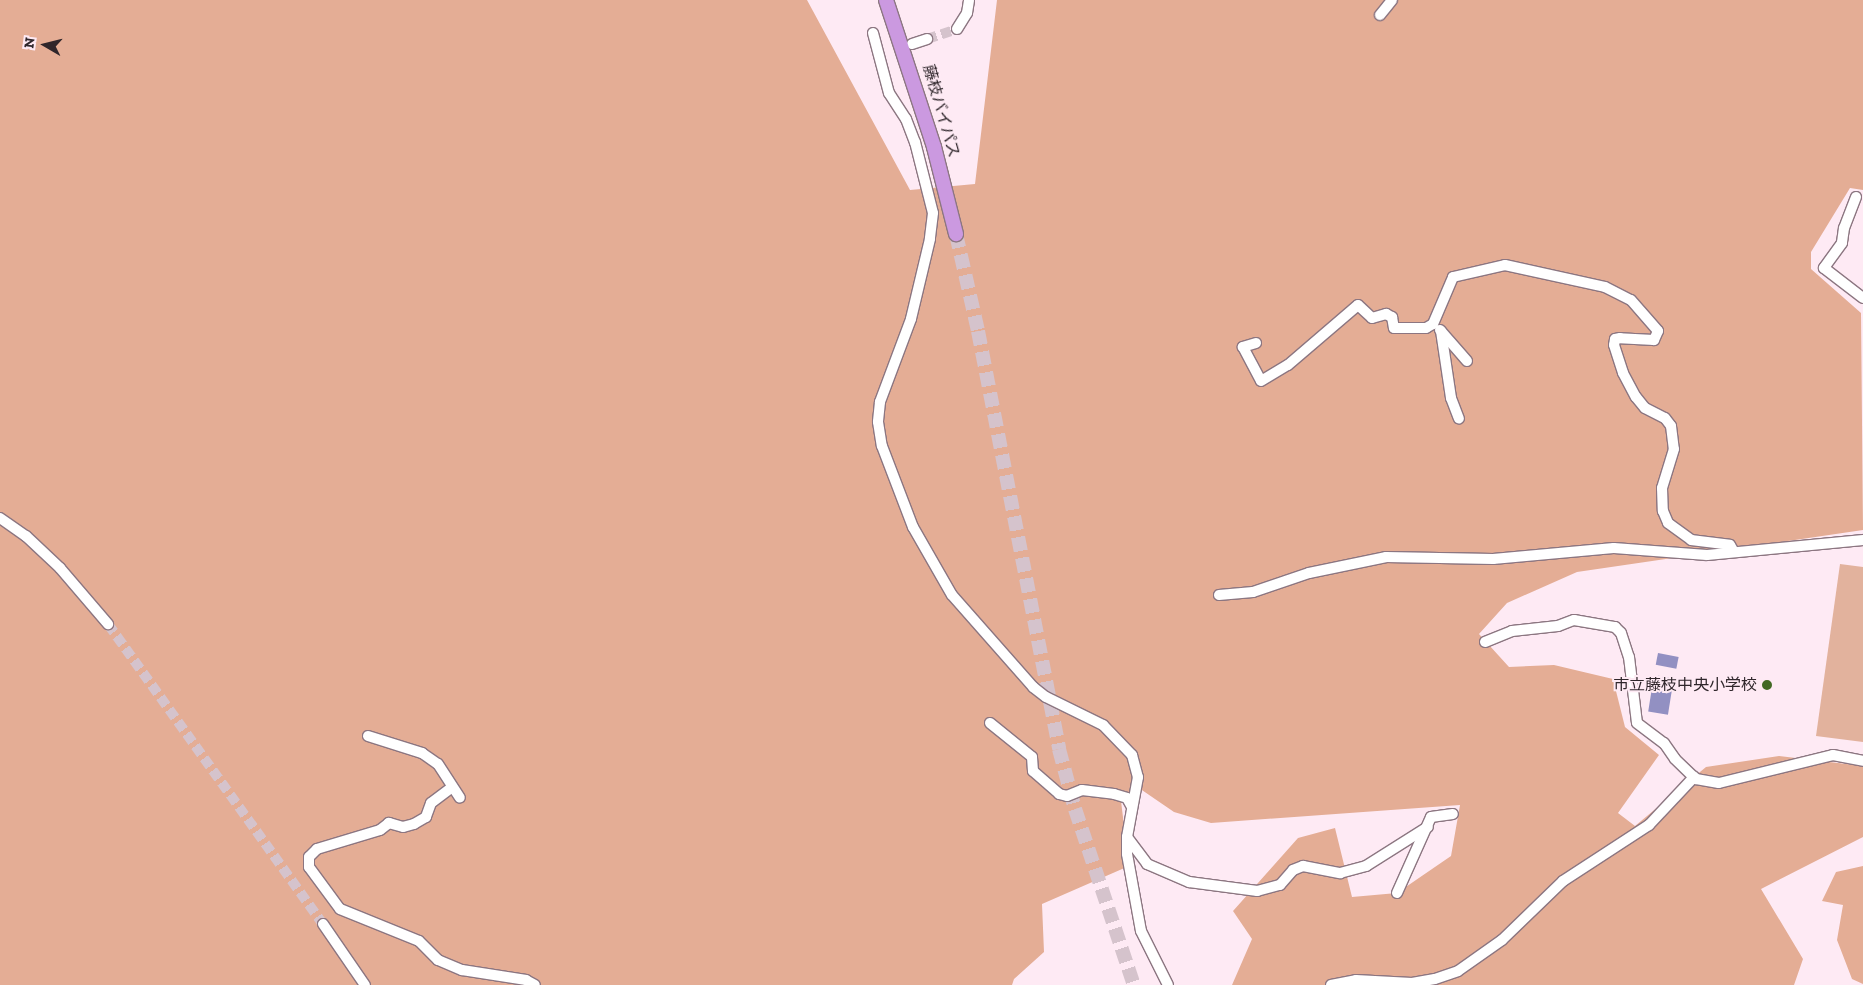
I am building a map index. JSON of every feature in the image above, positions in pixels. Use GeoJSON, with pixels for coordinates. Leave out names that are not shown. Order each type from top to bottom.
{"type":"FeatureCollection","features":[{"type":"Feature","properties":{"kind":"highway","name":"藤枝バイパス"},"geometry":{"type":"LineString","coordinates":[[886,0],[934,147],[956,234]]}},
{"type":"Feature","properties":{"kind":"street"},"geometry":{"type":"LineString","coordinates":[[957,28],[968,13],[969,0]]}},
{"type":"Feature","properties":{"kind":"street"},"geometry":{"type":"LineString","coordinates":[[1380,16],[1392,0]]}},
{"type":"Feature","properties":{"kind":"street"},"geometry":{"type":"LineString","coordinates":[[873,33],[886,53],[889,93],[906,119],[915,142],[933,213],[930,239],[911,318],[880,402],[878,422],[882,446],[912,527],[952,595],[1033,687],[1046,697],[1103,725],[1132,755],[1138,777],[1127,836],[1127,854],[1141,931],[1168,985]]}},
{"type":"Feature","properties":{"kind":"street"},"geometry":{"type":"LineString","coordinates":[[912,44],[927,39]]}},
{"type":"Feature","properties":{"kind":"street"},"geometry":{"type":"LineString","coordinates":[[1856,197],[1844,228],[1842,244],[1824,268],[1863,298]]}},
{"type":"Feature","properties":{"kind":"street"},"geometry":{"type":"LineString","coordinates":[[1459,419],[1451,398],[1437,328],[1453,277],[1505,265],[1605,287],[1631,300],[1658,331],[1657,337],[1646,341],[1620,338],[1615,339],[1614,345],[1623,373],[1636,397],[1645,408],[1665,418],[1672,426],[1674,450],[1662,488],[1663,511],[1668,523],[1691,540],[1730,545],[1734,552]]}},
{"type":"Feature","properties":{"kind":"street"},"geometry":{"type":"LineString","coordinates":[[1256,343],[1243,347],[1261,381],[1288,365],[1358,305],[1372,318],[1386,314],[1392,317],[1394,328],[1437,328],[1467,361]]}},
{"type":"Feature","properties":{"kind":"street"},"geometry":{"type":"LineString","coordinates":[[0,518],[26,536],[60,568],[108,624]]}},
{"type":"Feature","properties":{"kind":"street"},"geometry":{"type":"LineString","coordinates":[[1219,595],[1252,592],[1309,573],[1386,557],[1493,559],[1614,548],[1692,555],[1863,540]]}},
{"type":"Feature","properties":{"kind":"street"},"geometry":{"type":"LineString","coordinates":[[1484,642],[1512,631],[1558,626],[1574,620],[1615,627],[1622,633],[1629,657],[1636,723],[1664,743],[1694,777],[1719,783],[1833,755],[1863,761]]}},
{"type":"Feature","properties":{"kind":"street"},"geometry":{"type":"LineString","coordinates":[[990,723],[1032,757],[1033,770],[1059,794],[1067,796],[1082,790],[1114,794],[1127,798],[1132,807]]}},
{"type":"Feature","properties":{"kind":"street"},"geometry":{"type":"LineString","coordinates":[[368,736],[422,753],[438,764],[451,788],[460,798]]}},
{"type":"Feature","properties":{"kind":"street"},"geometry":{"type":"LineString","coordinates":[[1331,985],[1356,980],[1412,983],[1435,979],[1458,971],[1502,940],[1563,881],[1650,825],[1694,777]]}},
{"type":"Feature","properties":{"kind":"street"},"geometry":{"type":"LineString","coordinates":[[451,788],[431,803],[426,817],[414,824],[403,827],[389,823],[380,830],[317,849],[309,857],[309,867],[340,909],[419,941],[438,960],[462,970],[526,980],[535,985]]}},
{"type":"Feature","properties":{"kind":"street"},"geometry":{"type":"LineString","coordinates":[[1397,893],[1431,817],[1453,814]]}},
{"type":"Feature","properties":{"kind":"street"},"geometry":{"type":"LineString","coordinates":[[1127,836],[1147,864],[1189,882],[1257,891],[1280,885],[1293,870],[1303,866],[1340,873],[1366,866],[1428,827]]}},
{"type":"Feature","properties":{"kind":"street"},"geometry":{"type":"LineString","coordinates":[[323,924],[365,985]]}},
{"type":"Feature","properties":{"kind":"shaded area"},"geometry":{"type":"Polygon","coordinates":[[[0,0],[807,0],[910,190],[975,184],[997,0],[1863,0],[1863,190],[1850,188],[1811,252],[1811,269],[1861,313],[1863,530],[1577,572],[1507,603],[1479,634],[1509,667],[1554,665],[1613,679],[1625,727],[1659,755],[1618,813],[1635,826],[1706,767],[1779,756],[1863,766],[1863,837],[1761,889],[1803,959],[1794,985],[1232,985],[1252,939],[1233,911],[1298,838],[1335,828],[1352,897],[1397,893],[1451,856],[1460,805],[1211,823],[1174,812],[1136,786],[1121,801],[1129,866],[1042,904],[1044,952],[1014,979],[1012,985],[0,985],[0,0]]]}},
{"type":"Feature","properties":{"kind":"shaded area"},"geometry":{"type":"Polygon","coordinates":[[[1840,564],[1863,567],[1863,742],[1816,736],[1840,564]]]}},
{"type":"Feature","properties":{"kind":"shaded area"},"geometry":{"type":"Polygon","coordinates":[[[1863,866],[1863,984],[1852,979],[1837,940],[1843,905],[1822,901],[1836,872],[1863,866]]]}},
{"type":"Feature","properties":{"kind":"water"},"geometry":{"type":"Polygon","coordinates":[[[1658,653],[1679,657],[1676,669],[1656,665],[1658,653]]]}},
{"type":"Feature","properties":{"kind":"water"},"geometry":{"type":"Polygon","coordinates":[[[1654,675],[1674,678],[1668,715],[1648,712],[1654,675]]]}},
{"type":"Feature","properties":{"kind":"tunnel"},"geometry":{"type":"LineString","coordinates":[[927,39],[957,29]]}},
{"type":"Feature","properties":{"kind":"tunnel"},"geometry":{"type":"LineString","coordinates":[[956,234],[978,331],[1059,749],[1075,809],[1134,985]]}},
{"type":"Feature","properties":{"kind":"tunnel"},"geometry":{"type":"LineString","coordinates":[[108,624],[323,924]]}},
{"type":"Feature","properties":{"kind":"place","name":"市立藤枝中央小学校"},"geometry":{"type":"Point","coordinates":[1767,685]}}]}
